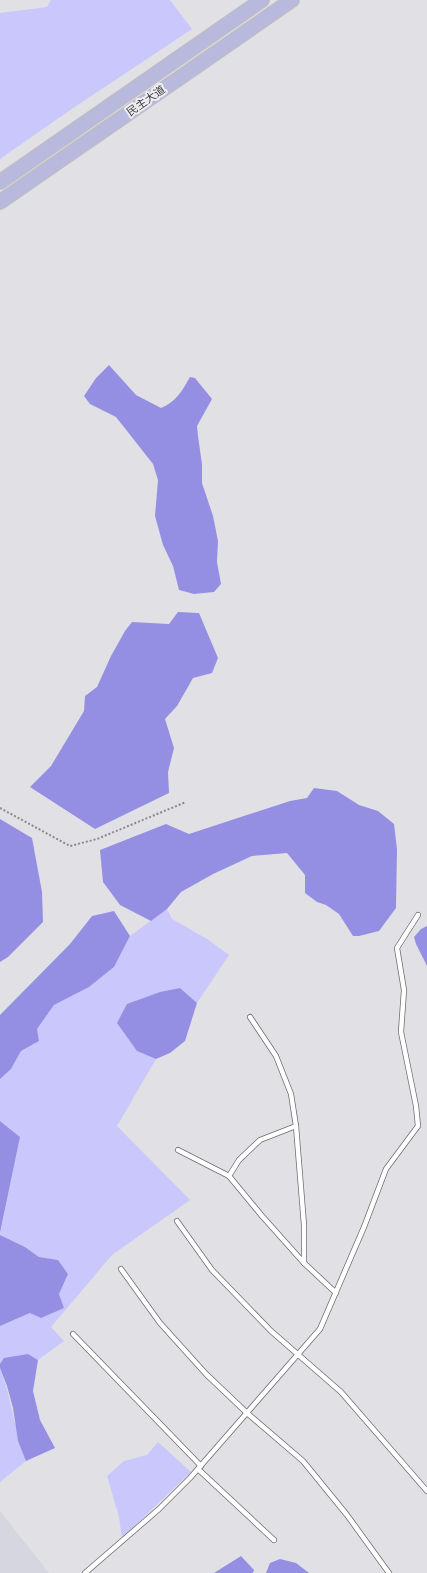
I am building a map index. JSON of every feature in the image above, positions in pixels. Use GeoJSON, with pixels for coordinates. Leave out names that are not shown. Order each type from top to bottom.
{"type":"FeatureCollection","features":[{"type":"Feature","properties":{"kind":"main road","name":"民主大道"},"geometry":{"type":"LineString","coordinates":[[0,182],[262,0]]}},
{"type":"Feature","properties":{"kind":"main road","name":"民主大道"},"geometry":{"type":"LineString","coordinates":[[0,202],[292,0]]}},
{"type":"Feature","properties":{"kind":"lane"},"geometry":{"type":"LineString","coordinates":[[85,1573],[159,1508],[199,1468],[320,1329],[364,1227],[386,1168],[418,1126],[416,1106],[401,1032],[404,990],[397,948],[418,915]]}},
{"type":"Feature","properties":{"kind":"lane"},"geometry":{"type":"LineString","coordinates":[[250,1017],[276,1056],[291,1094],[296,1126],[304,1225],[304,1263]]}},
{"type":"Feature","properties":{"kind":"lane"},"geometry":{"type":"LineString","coordinates":[[229,1176],[239,1160],[260,1140],[296,1126]]}},
{"type":"Feature","properties":{"kind":"lane"},"geometry":{"type":"LineString","coordinates":[[178,1150],[229,1176],[304,1263],[336,1293]]}},
{"type":"Feature","properties":{"kind":"lane"},"geometry":{"type":"LineString","coordinates":[[177,1221],[212,1270],[272,1331],[341,1392],[427,1491]]}},
{"type":"Feature","properties":{"kind":"lane"},"geometry":{"type":"LineString","coordinates":[[121,1269],[160,1322],[206,1374],[247,1413],[303,1461],[348,1515],[389,1573]]}},
{"type":"Feature","properties":{"kind":"lane"},"geometry":{"type":"LineString","coordinates":[[74,1334],[199,1468],[274,1540]]}},
{"type":"Feature","properties":{"kind":"path"},"geometry":{"type":"LineString","coordinates":[[0,808],[70,846],[97,839],[186,802]]}},
{"type":"Feature","properties":{"kind":"shaded area"},"geometry":{"type":"Polygon","coordinates":[[[51,0],[170,0],[192,29],[76,106],[0,159],[0,13],[47,7],[51,0]]]}},
{"type":"Feature","properties":{"kind":"shaded area"},"geometry":{"type":"Polygon","coordinates":[[[109,365],[136,395],[161,408],[171,403],[175,399],[190,377],[195,378],[212,399],[197,426],[202,464],[202,483],[213,516],[218,541],[217,562],[221,584],[214,592],[194,594],[179,590],[173,566],[163,545],[155,516],[158,480],[153,464],[116,417],[90,404],[84,396],[96,378],[109,365]]]}},
{"type":"Feature","properties":{"kind":"shaded area"},"geometry":{"type":"Polygon","coordinates":[[[178,612],[199,613],[218,658],[212,673],[193,678],[177,706],[165,719],[174,748],[168,772],[169,793],[95,829],[30,787],[51,766],[84,711],[85,696],[97,687],[111,656],[125,631],[132,622],[169,624],[178,612]]]}},
{"type":"Feature","properties":{"kind":"shaded area"},"geometry":{"type":"Polygon","coordinates":[[[314,788],[337,791],[359,805],[378,811],[394,824],[397,849],[396,908],[379,931],[353,936],[339,914],[326,905],[317,902],[305,893],[305,875],[287,853],[252,856],[213,874],[181,892],[167,909],[151,921],[120,905],[103,882],[100,850],[166,824],[189,834],[290,801],[307,798],[314,788]]]}},
{"type":"Feature","properties":{"kind":"shaded area"},"geometry":{"type":"Polygon","coordinates":[[[0,819],[32,838],[42,892],[43,922],[8,957],[0,962],[0,819]]]}},
{"type":"Feature","properties":{"kind":"shaded area"},"geometry":{"type":"Polygon","coordinates":[[[167,909],[172,919],[207,939],[229,955],[197,1003],[180,988],[137,1051],[156,1059],[117,1126],[190,1200],[112,1255],[51,1327],[64,1341],[38,1360],[28,1354],[0,1364],[0,1326],[30,1313],[64,1308],[59,1294],[68,1274],[58,1260],[39,1257],[25,1247],[0,1235],[20,1137],[0,1121],[0,1079],[11,1069],[21,1051],[39,1041],[37,1029],[54,1005],[89,987],[114,967],[130,936],[167,909]]]}},
{"type":"Feature","properties":{"kind":"shaded area"},"geometry":{"type":"Polygon","coordinates":[[[114,911],[130,936],[114,967],[89,987],[54,1005],[37,1029],[39,1041],[21,1051],[11,1069],[0,1079],[0,1015],[70,944],[92,916],[114,911]]]}},
{"type":"Feature","properties":{"kind":"shaded area"},"geometry":{"type":"Polygon","coordinates":[[[427,926],[427,966],[414,937],[421,929],[427,926]]]}},
{"type":"Feature","properties":{"kind":"shaded area"},"geometry":{"type":"Polygon","coordinates":[[[180,988],[197,1003],[185,1041],[170,1053],[156,1059],[137,1051],[117,1023],[127,1004],[160,992],[180,988]]]}},
{"type":"Feature","properties":{"kind":"shaded area"},"geometry":{"type":"Polygon","coordinates":[[[0,1121],[20,1137],[0,1233],[0,1121]]]}},
{"type":"Feature","properties":{"kind":"shaded area"},"geometry":{"type":"Polygon","coordinates":[[[0,1235],[25,1247],[39,1257],[58,1260],[68,1274],[59,1294],[64,1308],[41,1318],[30,1313],[0,1326],[0,1235]]]}},
{"type":"Feature","properties":{"kind":"shaded area"},"geometry":{"type":"Polygon","coordinates":[[[28,1354],[38,1360],[33,1391],[40,1420],[55,1448],[26,1461],[18,1441],[13,1408],[0,1364],[4,1358],[28,1354]]]}},
{"type":"Feature","properties":{"kind":"shaded area"},"geometry":{"type":"Polygon","coordinates":[[[0,1368],[26,1461],[0,1482],[0,1368]]]}},
{"type":"Feature","properties":{"kind":"shaded area"},"geometry":{"type":"Polygon","coordinates":[[[158,1442],[191,1472],[122,1538],[119,1517],[107,1476],[124,1461],[147,1455],[158,1442]]]}},
{"type":"Feature","properties":{"kind":"shaded area"},"geometry":{"type":"Polygon","coordinates":[[[0,1511],[49,1573],[0,1573],[0,1511]]]}},
{"type":"Feature","properties":{"kind":"shaded area"},"geometry":{"type":"Polygon","coordinates":[[[241,1556],[254,1570],[253,1573],[214,1573],[241,1556]]]}},
{"type":"Feature","properties":{"kind":"shaded area"},"geometry":{"type":"Polygon","coordinates":[[[280,1559],[296,1563],[309,1573],[266,1573],[270,1563],[280,1559]]]}}]}
